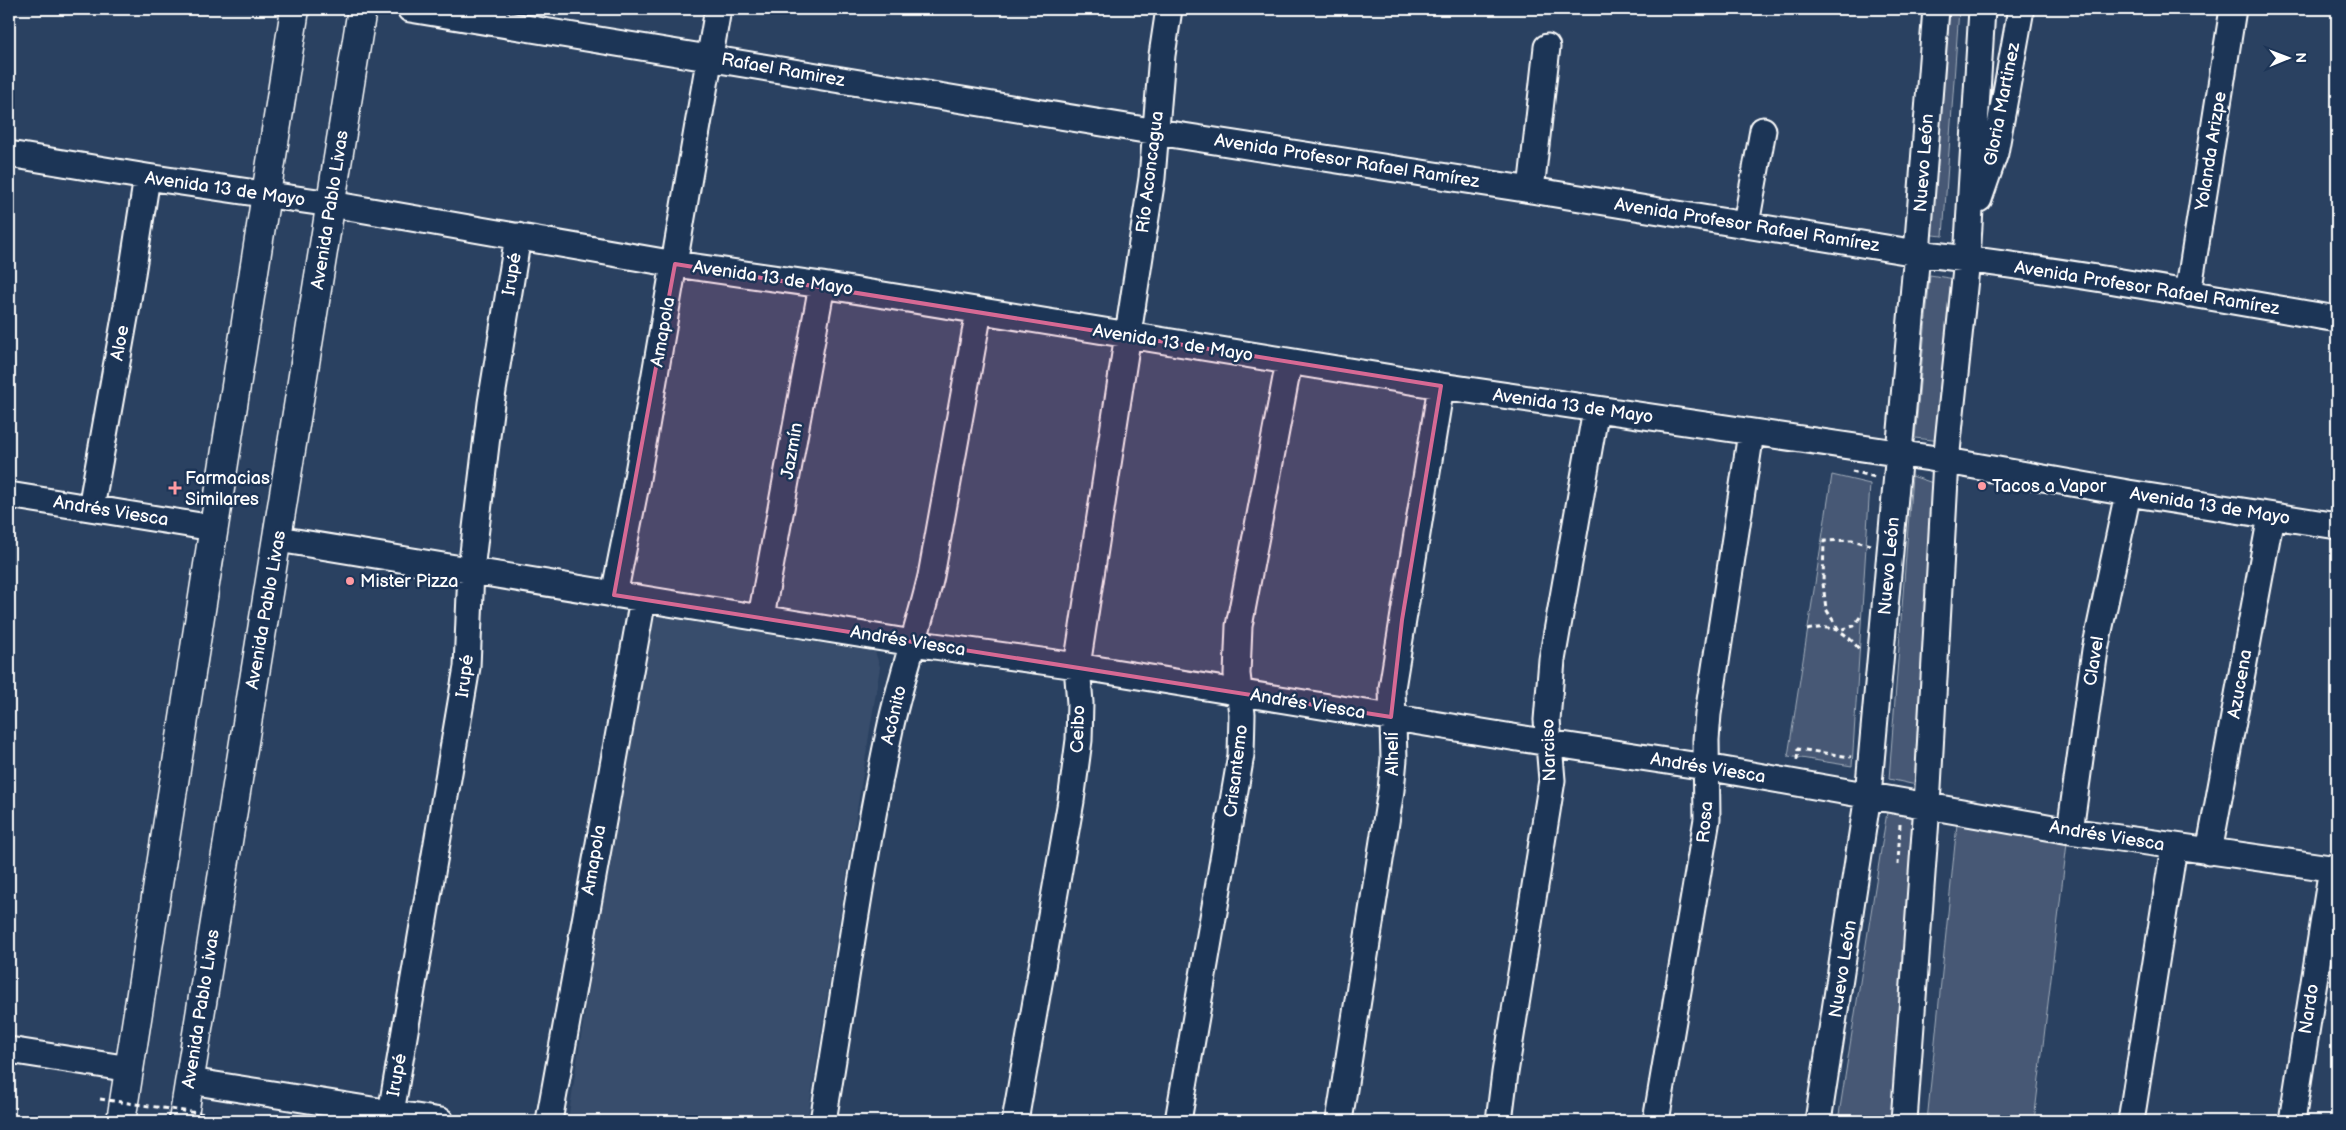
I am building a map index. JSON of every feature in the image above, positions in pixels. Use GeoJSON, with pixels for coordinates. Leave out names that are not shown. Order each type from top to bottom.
{"type":"FeatureCollection","features":[{"type":"Feature","properties":{"kind":"main road"},"geometry":{"type":"LineString","coordinates":[[121,1121],[294,9]]}},
{"type":"Feature","properties":{"kind":"main road","name":"Avenida Pablo Livas"},"geometry":{"type":"LineString","coordinates":[[183,1121],[362,9]]}},
{"type":"Feature","properties":{"kind":"street","name":"Rafael Ramirez"},"geometry":{"type":"LineString","coordinates":[[410,9],[501,17],[709,58],[1157,132]]}},
{"type":"Feature","properties":{"kind":"street","name":"Amapola"},"geometry":{"type":"LineString","coordinates":[[614,595],[635,490],[718,9]]}},
{"type":"Feature","properties":{"kind":"street","name":"Río Aconcagua"},"geometry":{"type":"LineString","coordinates":[[1128,335],[1152,178],[1162,56],[1170,9]]}},
{"type":"Feature","properties":{"kind":"street","name":"Nuevo León"},"geometry":{"type":"LineString","coordinates":[[1818,1121],[1868,795],[1917,253],[1936,9]]}},
{"type":"Feature","properties":{"kind":"street"},"geometry":{"type":"LineString","coordinates":[[1904,1121],[1927,805],[1946,461],[1967,259],[1982,9]]}},
{"type":"Feature","properties":{"kind":"street","name":"Gloria Martinez"},"geometry":{"type":"LineString","coordinates":[[1969,227],[1995,153],[2021,9]]}},
{"type":"Feature","properties":{"kind":"street","name":"Yolanda Arizpe"},"geometry":{"type":"LineString","coordinates":[[2188,294],[2233,9]]}},
{"type":"Feature","properties":{"kind":"street"},"geometry":{"type":"LineString","coordinates":[[1531,190],[1547,47]]}},
{"type":"Feature","properties":{"kind":"street"},"geometry":{"type":"LineString","coordinates":[[1746,224],[1763,130]]}},
{"type":"Feature","properties":{"kind":"street","name":"Avenida Profesor Rafael Ramírez"},"geometry":{"type":"LineString","coordinates":[[1157,132],[2337,319]]}},
{"type":"Feature","properties":{"kind":"street","name":"Avenida 13 de Mayo"},"geometry":{"type":"LineString","coordinates":[[9,154],[147,177],[331,204],[675,264],[822,285],[1441,386],[1946,461],[2128,493],[2337,526]]}},
{"type":"Feature","properties":{"kind":"street","name":"Aloe"},"geometry":{"type":"LineString","coordinates":[[91,508],[147,177]]}},
{"type":"Feature","properties":{"kind":"street","name":"Irupé"},"geometry":{"type":"LineString","coordinates":[[391,1113],[465,676],[470,622],[471,570],[491,403],[518,236]]}},
{"type":"Feature","properties":{"kind":"street","name":"Jazmín"},"geometry":{"type":"LineString","coordinates":[[761,617],[822,285]]}},
{"type":"Feature","properties":{"kind":"street","name":"Acónito"},"geometry":{"type":"LineString","coordinates":[[823,1121],[871,822],[898,694],[922,614],[939,535],[978,311]]}},
{"type":"Feature","properties":{"kind":"street","name":"Ceibo"},"geometry":{"type":"LineString","coordinates":[[1015,1121],[1071,801],[1079,740],[1080,702],[1077,666],[1128,335]]}},
{"type":"Feature","properties":{"kind":"street","name":"Crisantemo"},"geometry":{"type":"LineString","coordinates":[[1178,1121],[1241,755],[1243,731],[1241,693],[1237,674],[1240,626],[1289,362]]}},
{"type":"Feature","properties":{"kind":"street","name":"Alhelí"},"geometry":{"type":"LineString","coordinates":[[1340,1121],[1391,790],[1394,759],[1391,717],[1392,688],[1441,386]]}},
{"type":"Feature","properties":{"kind":"street","name":"Narciso"},"geometry":{"type":"LineString","coordinates":[[1499,1121],[1505,1072],[1552,780],[1548,695],[1552,660],[1596,409]]}},
{"type":"Feature","properties":{"kind":"street","name":"Rosa"},"geometry":{"type":"LineString","coordinates":[[1656,1121],[1706,829],[1708,714],[1751,433]]}},
{"type":"Feature","properties":{"kind":"street","name":"Clavel"},"geometry":{"type":"LineString","coordinates":[[2070,831],[2095,650],[2128,493]]}},
{"type":"Feature","properties":{"kind":"street","name":"Andrés Viesca"},"geometry":{"type":"LineString","coordinates":[[9,495],[213,528]]}},
{"type":"Feature","properties":{"kind":"street","name":"Azucena"},"geometry":{"type":"LineString","coordinates":[[2209,852],[2271,516]]}},
{"type":"Feature","properties":{"kind":"street","name":"Andrés Viesca"},"geometry":{"type":"LineString","coordinates":[[278,539],[913,643],[1077,666],[1549,743],[1706,766],[2070,831],[2209,852],[2335,868]]}},
{"type":"Feature","properties":{"kind":"street","name":"Amapola"},"geometry":{"type":"LineString","coordinates":[[549,1121],[643,600]]}},
{"type":"Feature","properties":{"kind":"street"},"geometry":{"type":"LineString","coordinates":[[2131,1121],[2174,847]]}},
{"type":"Feature","properties":{"kind":"street","name":"Nardo"},"geometry":{"type":"LineString","coordinates":[[2292,1121],[2335,868]]}},
{"type":"Feature","properties":{"kind":"street"},"geometry":{"type":"LineString","coordinates":[[9,1050],[130,1069]]}},
{"type":"Feature","properties":{"kind":"street"},"geometry":{"type":"LineString","coordinates":[[190,1081],[440,1121]]}},
{"type":"Feature","properties":{"kind":"path"},"geometry":{"type":"LineString","coordinates":[[1851,471],[1877,478]]}},
{"type":"Feature","properties":{"kind":"path"},"geometry":{"type":"LineString","coordinates":[[1862,656],[1855,644],[1839,630],[1826,609],[1823,583],[1824,541],[1852,540],[1873,546],[1874,536]]}},
{"type":"Feature","properties":{"kind":"path"},"geometry":{"type":"LineString","coordinates":[[1807,630],[1819,627],[1839,630],[1854,626],[1863,611]]}},
{"type":"Feature","properties":{"kind":"path"},"geometry":{"type":"LineString","coordinates":[[1794,782],[1798,750],[1859,758]]}},
{"type":"Feature","properties":{"kind":"path"},"geometry":{"type":"LineString","coordinates":[[100,1099],[226,1119]]}},
{"type":"Feature","properties":{"kind":"highlighted area"},"geometry":{"type":"Polygon","coordinates":[[[675,264],[1441,386],[1402,620],[1391,717],[614,595],[675,264]]]}},
{"type":"Feature","properties":{"kind":"shaded area"},"geometry":{"type":"Polygon","coordinates":[[[1941,9],[1959,9],[1943,236],[1923,234],[1941,9]]]}},
{"type":"Feature","properties":{"kind":"shaded area"},"geometry":{"type":"Polygon","coordinates":[[[1930,275],[1955,279],[1941,441],[1915,438],[1930,275]]]}},
{"type":"Feature","properties":{"kind":"shaded area"},"geometry":{"type":"Polygon","coordinates":[[[1832,475],[1870,484],[1852,766],[1788,756],[1832,475]]]}},
{"type":"Feature","properties":{"kind":"shaded area"},"geometry":{"type":"Polygon","coordinates":[[[1912,476],[1939,485],[1925,787],[1889,779],[1912,476]]]}},
{"type":"Feature","properties":{"kind":"shaded area"},"geometry":{"type":"Polygon","coordinates":[[[658,616],[875,652],[880,667],[807,1121],[612,1121],[569,1114],[645,622],[658,616]]]}},
{"type":"Feature","properties":{"kind":"shaded area"},"geometry":{"type":"Polygon","coordinates":[[[1887,812],[1925,820],[1899,1121],[1838,1121],[1887,812]]]}},
{"type":"Feature","properties":{"kind":"shaded area"},"geometry":{"type":"Polygon","coordinates":[[[1957,824],[2067,843],[2034,1121],[1927,1121],[1957,824]]]}},
{"type":"Feature","properties":{"kind":"place","name":"Tacos a Vapor"},"geometry":{"type":"Point","coordinates":[1982,486]}},
{"type":"Feature","properties":{"kind":"place","name":"Farmacias Similares"},"geometry":{"type":"Point","coordinates":[175,488]}},
{"type":"Feature","properties":{"kind":"place","name":"Mister Pizza"},"geometry":{"type":"Point","coordinates":[350,581]}}]}
